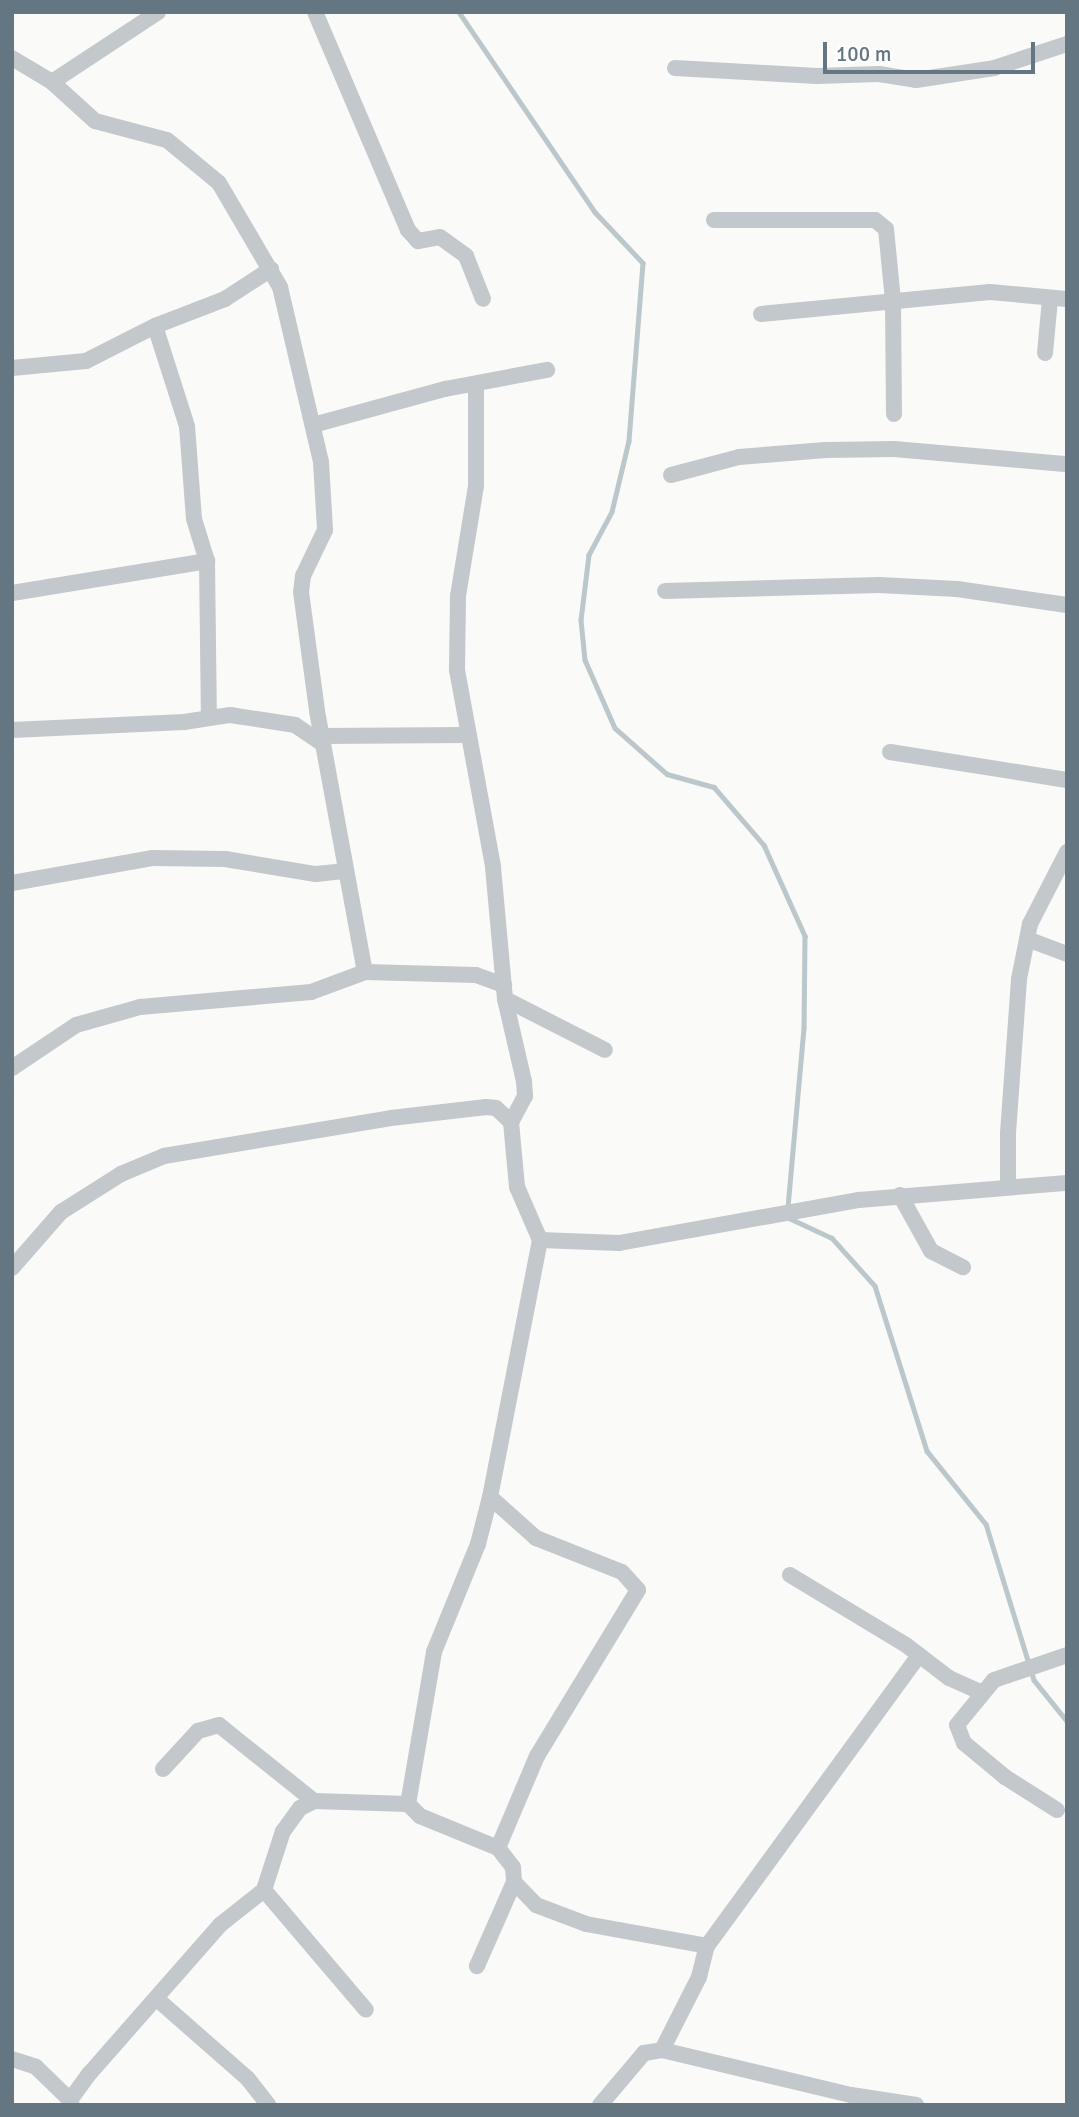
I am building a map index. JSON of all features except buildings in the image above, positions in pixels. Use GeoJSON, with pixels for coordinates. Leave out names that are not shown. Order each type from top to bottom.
{"type":"FeatureCollection","features":[{"type":"Feature","properties":{"kind":"street"},"geometry":{"type":"LineString","coordinates":[[52,82],[68,75],[158,12]]}},
{"type":"Feature","properties":{"kind":"street"},"geometry":{"type":"LineString","coordinates":[[315,12],[408,230],[418,241],[440,237],[466,256],[483,299]]}},
{"type":"Feature","properties":{"kind":"street"},"geometry":{"type":"LineString","coordinates":[[675,68],[817,76],[879,74],[916,80],[981,71],[1067,44]]}},
{"type":"Feature","properties":{"kind":"street"},"geometry":{"type":"LineString","coordinates":[[12,58],[52,82],[95,121],[167,140],[219,183],[271,269],[313,425],[327,518],[303,576],[301,592],[317,711],[365,972]]}},
{"type":"Feature","properties":{"kind":"street"},"geometry":{"type":"LineString","coordinates":[[714,220],[875,220],[886,229],[893,301],[894,414]]}},
{"type":"Feature","properties":{"kind":"street"},"geometry":{"type":"LineString","coordinates":[[12,369],[86,361],[155,326],[225,299],[271,269]]}},
{"type":"Feature","properties":{"kind":"street"},"geometry":{"type":"LineString","coordinates":[[761,314],[990,292],[1059,299],[1045,354]]}},
{"type":"Feature","properties":{"kind":"street"},"geometry":{"type":"LineString","coordinates":[[155,326],[187,426],[192,509],[207,561],[209,718]]}},
{"type":"Feature","properties":{"kind":"street"},"geometry":{"type":"LineString","coordinates":[[313,425],[445,389],[547,370]]}},
{"type":"Feature","properties":{"kind":"street"},"geometry":{"type":"LineString","coordinates":[[408,1804],[434,1653],[478,1544],[490,1497],[540,1240],[517,1187],[511,1122],[525,1096],[505,992],[493,867],[457,670],[458,596],[476,485],[476,385]]}},
{"type":"Feature","properties":{"kind":"street"},"geometry":{"type":"LineString","coordinates":[[671,475],[739,457],[826,450],[894,449],[1067,464]]}},
{"type":"Feature","properties":{"kind":"street"},"geometry":{"type":"LineString","coordinates":[[12,593],[207,561]]}},
{"type":"Feature","properties":{"kind":"street"},"geometry":{"type":"LineString","coordinates":[[665,591],[879,585],[957,589],[1067,605]]}},
{"type":"Feature","properties":{"kind":"street"},"geometry":{"type":"LineString","coordinates":[[295,725],[317,711]]}},
{"type":"Feature","properties":{"kind":"street"},"geometry":{"type":"LineString","coordinates":[[12,730],[230,715],[295,725],[322,740],[467,735]]}},
{"type":"Feature","properties":{"kind":"street"},"geometry":{"type":"LineString","coordinates":[[890,752],[1067,780]]}},
{"type":"Feature","properties":{"kind":"street"},"geometry":{"type":"LineString","coordinates":[[1009,1187],[1008,1133],[1027,939],[1039,904],[1067,852]]}},
{"type":"Feature","properties":{"kind":"street"},"geometry":{"type":"LineString","coordinates":[[12,883],[152,858],[225,859],[316,874],[346,871]]}},
{"type":"Feature","properties":{"kind":"street"},"geometry":{"type":"LineString","coordinates":[[1027,939],[1067,954]]}},
{"type":"Feature","properties":{"kind":"street"},"geometry":{"type":"LineString","coordinates":[[12,1068],[52,1038],[106,1016],[140,1007],[311,992],[365,972],[476,975],[605,1050]]}},
{"type":"Feature","properties":{"kind":"street"},"geometry":{"type":"LineString","coordinates":[[12,1268],[61,1212],[121,1174],[164,1156],[391,1118],[486,1107],[496,1108],[511,1122]]}},
{"type":"Feature","properties":{"kind":"street"},"geometry":{"type":"LineString","coordinates":[[540,1240],[619,1243],[900,1195],[1067,1183]]}},
{"type":"Feature","properties":{"kind":"street"},"geometry":{"type":"LineString","coordinates":[[900,1195],[931,1251],[963,1267]]}},
{"type":"Feature","properties":{"kind":"street"},"geometry":{"type":"LineString","coordinates":[[490,1497],[536,1538],[622,1572],[638,1590],[537,1756],[498,1848]]}},
{"type":"Feature","properties":{"kind":"street"},"geometry":{"type":"LineString","coordinates":[[790,1575],[919,1655],[949,1678],[981,1692]]}},
{"type":"Feature","properties":{"kind":"street"},"geometry":{"type":"LineString","coordinates":[[1057,1810],[1005,1777],[964,1742],[957,1726],[981,1692],[1003,1675],[1067,1654]]}},
{"type":"Feature","properties":{"kind":"street"},"geometry":{"type":"LineString","coordinates":[[662,2050],[699,1978],[707,1945],[919,1655]]}},
{"type":"Feature","properties":{"kind":"street"},"geometry":{"type":"LineString","coordinates":[[949,1678],[970,1706]]}},
{"type":"Feature","properties":{"kind":"street"},"geometry":{"type":"LineString","coordinates":[[163,1769],[198,1731],[219,1725],[314,1801]]}},
{"type":"Feature","properties":{"kind":"street"},"geometry":{"type":"LineString","coordinates":[[12,2059],[36,2067],[71,2102],[220,1924],[264,1890],[290,1817],[314,1801],[408,1804],[420,1816],[498,1848],[509,1856],[514,1882],[537,1905],[586,1924],[707,1945]]}},
{"type":"Feature","properties":{"kind":"street"},"geometry":{"type":"LineString","coordinates":[[477,1966],[514,1882]]}},
{"type":"Feature","properties":{"kind":"street"},"geometry":{"type":"LineString","coordinates":[[264,1890],[366,2010]]}},
{"type":"Feature","properties":{"kind":"street"},"geometry":{"type":"LineString","coordinates":[[156,1999],[248,2079],[268,2105]]}},
{"type":"Feature","properties":{"kind":"street"},"geometry":{"type":"LineString","coordinates":[[603,2104],[644,2053],[662,2050],[851,2095],[916,2105]]}},
{"type":"Feature","properties":{"kind":"waterway"},"geometry":{"type":"LineString","coordinates":[[459,12],[595,212],[643,263],[629,441],[612,512],[589,555],[581,620],[585,660],[615,728],[667,774],[714,787],[764,845],[805,936],[804,1028],[788,1208]]}},
{"type":"Feature","properties":{"kind":"waterway"},"geometry":{"type":"LineString","coordinates":[[789,1218],[832,1238],[875,1286],[927,1451],[986,1524],[1034,1680],[1067,1721]]}}]}
